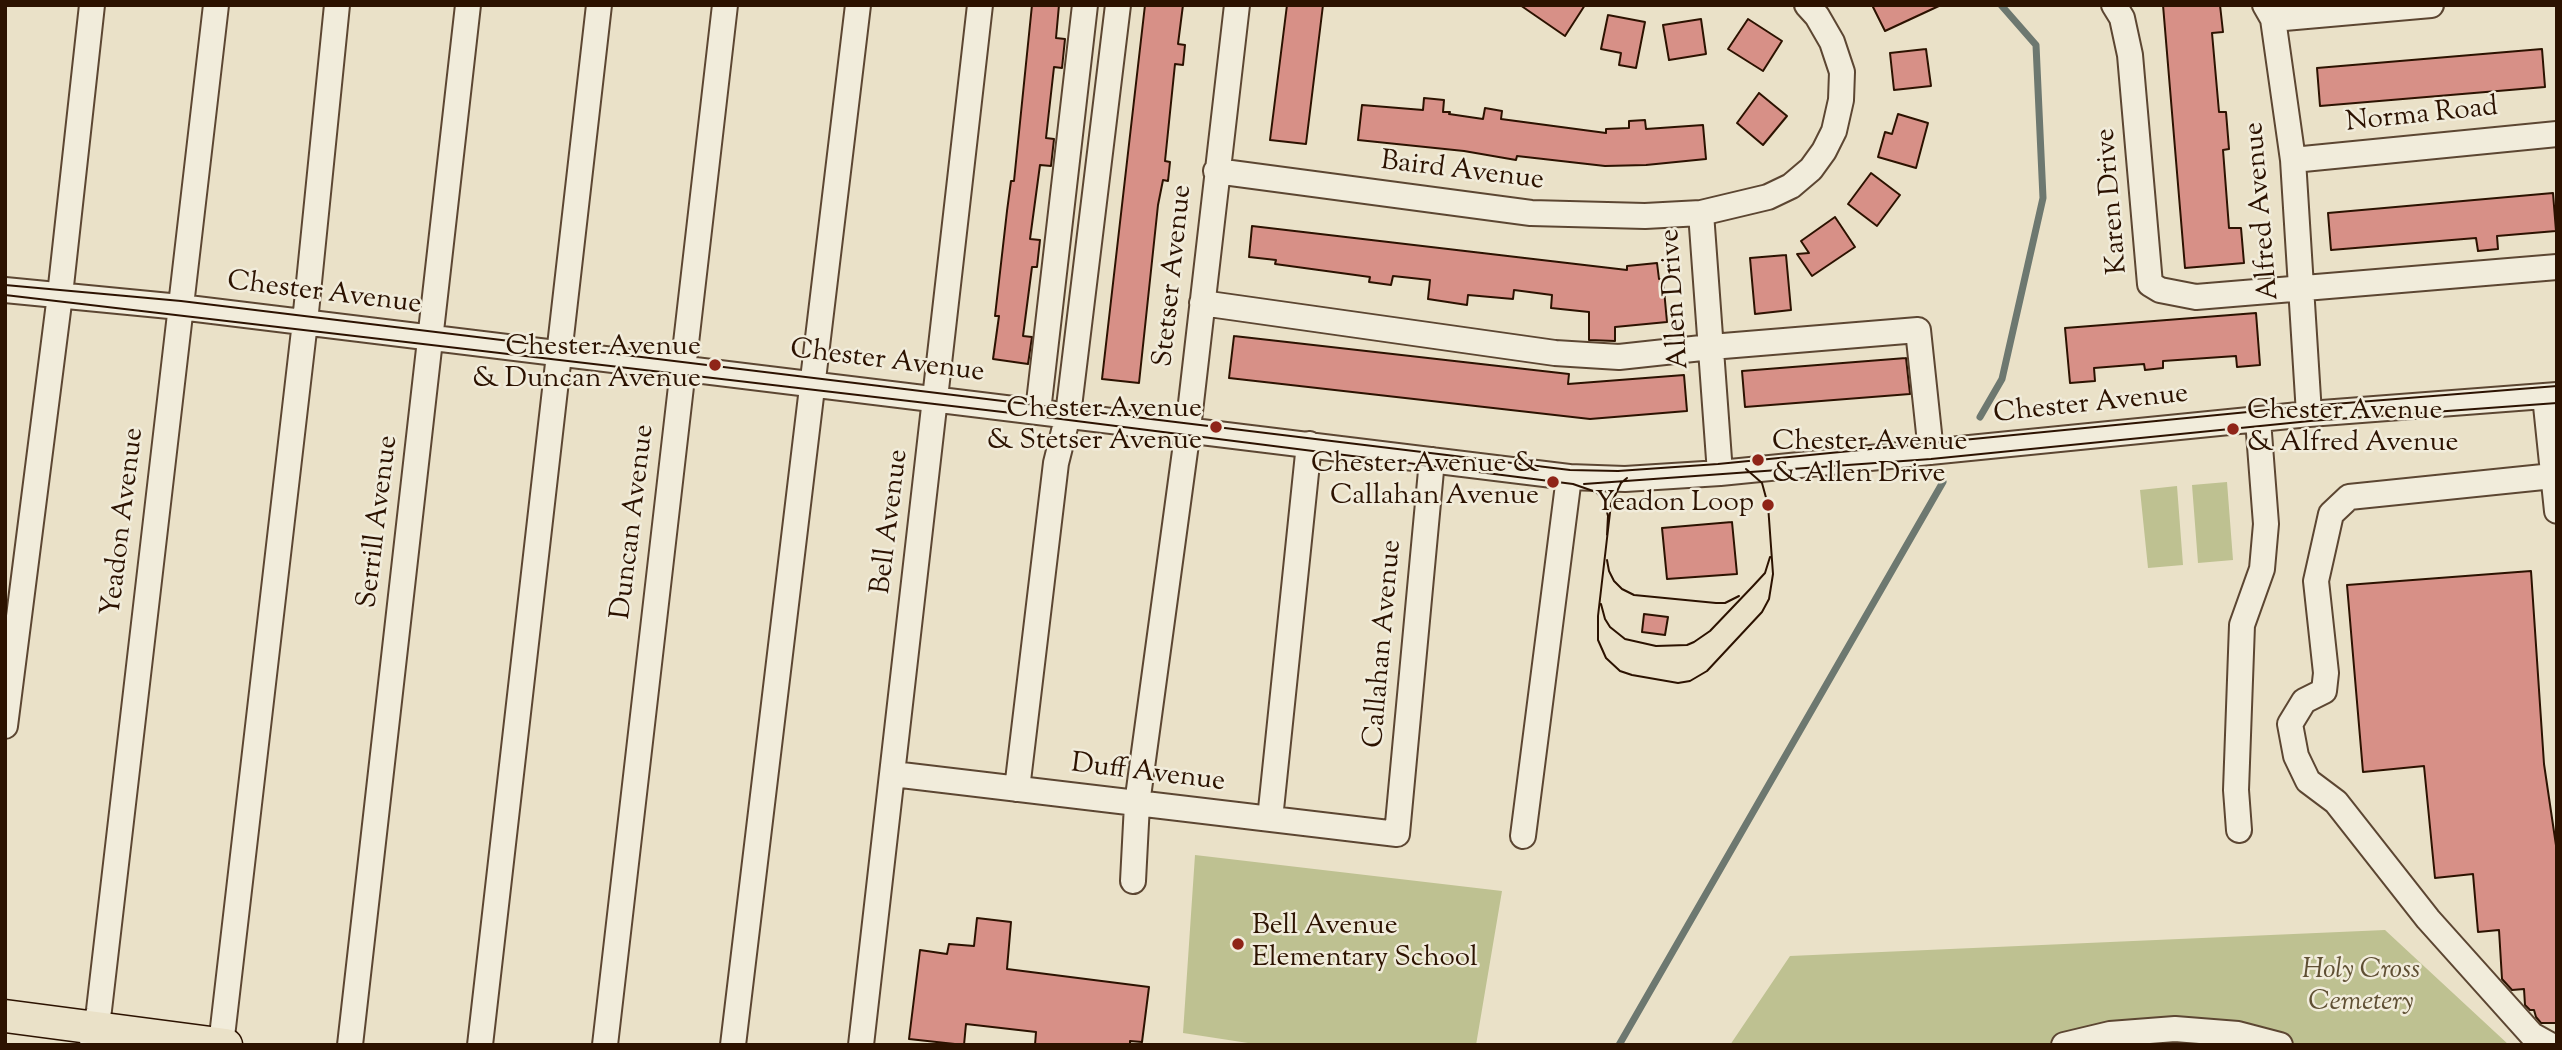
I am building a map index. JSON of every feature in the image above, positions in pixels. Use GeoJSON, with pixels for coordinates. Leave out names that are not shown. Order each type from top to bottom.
{"type":"FeatureCollection","features":[{"type":"Feature","properties":{"kind":"main road"},"geometry":{"type":"LineString","coordinates":[[5,1016],[94,1036],[222,1045]]}},
{"type":"Feature","properties":{"kind":"street"},"geometry":{"type":"LineString","coordinates":[[5,726],[60,295],[93,5]]}},
{"type":"Feature","properties":{"kind":"street","name":"Yeadon Avenue"},"geometry":{"type":"LineString","coordinates":[[94,1036],[216,5]]}},
{"type":"Feature","properties":{"kind":"street"},"geometry":{"type":"LineString","coordinates":[[222,1045],[337,5]]}},
{"type":"Feature","properties":{"kind":"street","name":"Serrill Avenue"},"geometry":{"type":"LineString","coordinates":[[350,1045],[468,5]]}},
{"type":"Feature","properties":{"kind":"street"},"geometry":{"type":"LineString","coordinates":[[480,1045],[599,5]]}},
{"type":"Feature","properties":{"kind":"street","name":"Duncan Avenue"},"geometry":{"type":"LineString","coordinates":[[605,1045],[724,5]]}},
{"type":"Feature","properties":{"kind":"street"},"geometry":{"type":"LineString","coordinates":[[733,1045],[858,5]]}},
{"type":"Feature","properties":{"kind":"street","name":"Bell Avenue"},"geometry":{"type":"LineString","coordinates":[[861,1045],[980,5]]}},
{"type":"Feature","properties":{"kind":"street"},"geometry":{"type":"LineString","coordinates":[[1038,411],[1085,5]]}},
{"type":"Feature","properties":{"kind":"street"},"geometry":{"type":"LineString","coordinates":[[1017,789],[1056,463],[1068,415],[1118,5]]}},
{"type":"Feature","properties":{"kind":"street","name":"Stetser Avenue"},"geometry":{"type":"LineString","coordinates":[[1133,881],[1137,804],[1188,429],[1237,5]]}},
{"type":"Feature","properties":{"kind":"street","name":"Allen Drive"},"geometry":{"type":"LineString","coordinates":[[1720,473],[1701,213],[1768,197],[1791,186],[1811,169],[1829,141],[1841,100],[1842,72],[1832,42],[1817,16],[1807,5]]}},
{"type":"Feature","properties":{"kind":"street","name":"Karen Drive"},"geometry":{"type":"LineString","coordinates":[[2114,5],[2122,18],[2130,55],[2151,284],[2160,290],[2196,297],[2301,288]]}},
{"type":"Feature","properties":{"kind":"street"},"geometry":{"type":"LineString","coordinates":[[2269,12],[2431,5]]}},
{"type":"Feature","properties":{"kind":"street","name":"Alfred Avenue"},"geometry":{"type":"LineString","coordinates":[[2269,12],[2293,160],[2309,414]]}},
{"type":"Feature","properties":{"kind":"street","name":"Norma Road"},"geometry":{"type":"LineString","coordinates":[[2293,160],[2557,134]]}},
{"type":"Feature","properties":{"kind":"street","name":"Baird Avenue"},"geometry":{"type":"LineString","coordinates":[[1216,171],[1531,213],[1646,216],[1701,213]]}},
{"type":"Feature","properties":{"kind":"street"},"geometry":{"type":"LineString","coordinates":[[2301,288],[2557,267]]}},
{"type":"Feature","properties":{"kind":"street","name":"Chester Avenue"},"geometry":{"type":"LineString","coordinates":[[5,290],[180,307],[1569,477],[1625,480],[1720,473],[2309,414],[2551,396]]}},
{"type":"Feature","properties":{"kind":"street"},"geometry":{"type":"LineString","coordinates":[[1202,303],[1555,353],[1619,357],[1918,330],[1931,452]]}},
{"type":"Feature","properties":{"kind":"street"},"geometry":{"type":"LineString","coordinates":[[2551,396],[2553,476],[2557,511]]}},
{"type":"Feature","properties":{"kind":"street"},"geometry":{"type":"LineString","coordinates":[[2239,830],[2236,790],[2242,625],[2262,569],[2266,524],[2258,420]]}},
{"type":"Feature","properties":{"kind":"street"},"geometry":{"type":"LineString","coordinates":[[1270,819],[1309,444]]}},
{"type":"Feature","properties":{"kind":"street","name":"Callahan Avenue"},"geometry":{"type":"LineString","coordinates":[[1397,834],[1432,460]]}},
{"type":"Feature","properties":{"kind":"street"},"geometry":{"type":"LineString","coordinates":[[2550,1045],[2532,1035],[2437,928],[2336,802],[2308,781],[2296,756],[2290,724],[2304,701],[2323,691],[2326,673],[2316,581],[2330,514],[2349,497],[2553,476]]}},
{"type":"Feature","properties":{"kind":"street"},"geometry":{"type":"LineString","coordinates":[[1523,836],[1569,477]]}},
{"type":"Feature","properties":{"kind":"street","name":"Duff Avenue"},"geometry":{"type":"LineString","coordinates":[[893,774],[1397,834]]}},
{"type":"Feature","properties":{"kind":"street"},"geometry":{"type":"LineString","coordinates":[[2064,1045],[2110,1034],[2175,1029],[2238,1034],[2280,1045]]}},
{"type":"Feature","properties":{"kind":"green space"},"geometry":{"type":"Polygon","coordinates":[[[2227,482],[2233,560],[2198,563],[2192,485],[2227,482]]]}},
{"type":"Feature","properties":{"kind":"green space"},"geometry":{"type":"Polygon","coordinates":[[[2177,486],[2183,565],[2148,568],[2140,490],[2177,486]]]}},
{"type":"Feature","properties":{"kind":"green space"},"geometry":{"type":"Polygon","coordinates":[[[1195,855],[1502,891],[1476,1045],[1261,1045],[1183,1033],[1195,855]]]}},
{"type":"Feature","properties":{"kind":"green space","name":"Holy Cross Cemetery"},"geometry":{"type":"Polygon","coordinates":[[[2385,930],[2509,1045],[1730,1045],[1790,956],[2385,930]]]}},
{"type":"Feature","properties":{"kind":"building"},"geometry":{"type":"Polygon","coordinates":[[[1032,5],[1059,5],[1056,38],[1065,39],[1062,68],[1054,67],[1046,138],[1054,139],[1051,166],[1040,165],[1030,239],[1040,240],[1037,267],[1032,267],[1023,336],[1032,337],[1028,364],[993,359],[999,316],[995,316],[1011,181],[1014,181],[1032,5]]]}},
{"type":"Feature","properties":{"kind":"building"},"geometry":{"type":"Polygon","coordinates":[[[1145,5],[1183,5],[1178,44],[1185,45],[1183,65],[1175,64],[1165,161],[1170,162],[1168,181],[1163,180],[1158,205],[1139,383],[1102,379],[1145,5]]]}},
{"type":"Feature","properties":{"kind":"building"},"geometry":{"type":"Polygon","coordinates":[[[1287,5],[1323,5],[1306,144],[1270,140],[1287,5]]]}},
{"type":"Feature","properties":{"kind":"building"},"geometry":{"type":"Polygon","coordinates":[[[1520,5],[1585,5],[1565,36],[1520,5]]]}},
{"type":"Feature","properties":{"kind":"building"},"geometry":{"type":"Polygon","coordinates":[[[1872,5],[1941,5],[1885,31],[1872,5]]]}},
{"type":"Feature","properties":{"kind":"building"},"geometry":{"type":"Polygon","coordinates":[[[2163,5],[2220,5],[2223,32],[2212,33],[2219,112],[2226,112],[2229,149],[2223,150],[2229,228],[2241,228],[2244,263],[2185,268],[2163,5]]]}},
{"type":"Feature","properties":{"kind":"building"},"geometry":{"type":"Polygon","coordinates":[[[1608,15],[1645,22],[1636,68],[1619,65],[1621,53],[1601,49],[1608,15]]]}},
{"type":"Feature","properties":{"kind":"building"},"geometry":{"type":"Polygon","coordinates":[[[1701,19],[1706,54],[1669,60],[1663,25],[1701,19]]]}},
{"type":"Feature","properties":{"kind":"building"},"geometry":{"type":"Polygon","coordinates":[[[1748,19],[1782,41],[1763,71],[1728,49],[1748,19]]]}},
{"type":"Feature","properties":{"kind":"building"},"geometry":{"type":"Polygon","coordinates":[[[1926,49],[1931,86],[1894,90],[1890,53],[1926,49]]]}},
{"type":"Feature","properties":{"kind":"building"},"geometry":{"type":"Polygon","coordinates":[[[2542,49],[2545,87],[2320,106],[2317,68],[2542,49]]]}},
{"type":"Feature","properties":{"kind":"building"},"geometry":{"type":"Polygon","coordinates":[[[1759,93],[1787,116],[1763,145],[1737,123],[1759,93]]]}},
{"type":"Feature","properties":{"kind":"building"},"geometry":{"type":"Polygon","coordinates":[[[1424,98],[1444,100],[1443,112],[1450,112],[1449,114],[1483,119],[1485,108],[1502,111],[1501,119],[1606,133],[1606,129],[1629,128],[1629,121],[1645,120],[1646,129],[1703,125],[1706,159],[1605,166],[1517,156],[1516,160],[1464,151],[1358,140],[1362,105],[1423,110],[1424,98]]]}},
{"type":"Feature","properties":{"kind":"building"},"geometry":{"type":"Polygon","coordinates":[[[1898,114],[1928,123],[1916,168],[1878,157],[1885,132],[1892,134],[1898,114]]]}},
{"type":"Feature","properties":{"kind":"building"},"geometry":{"type":"Polygon","coordinates":[[[1871,173],[1900,195],[1877,226],[1848,204],[1871,173]]]}},
{"type":"Feature","properties":{"kind":"building"},"geometry":{"type":"Polygon","coordinates":[[[2553,193],[2556,231],[2497,236],[2498,249],[2478,251],[2476,238],[2331,250],[2328,213],[2553,193]]]}},
{"type":"Feature","properties":{"kind":"building"},"geometry":{"type":"Polygon","coordinates":[[[1835,217],[1855,247],[1812,276],[1797,254],[1809,253],[1801,241],[1835,217]]]}},
{"type":"Feature","properties":{"kind":"building"},"geometry":{"type":"Polygon","coordinates":[[[1252,226],[1627,270],[1627,266],[1657,263],[1659,279],[1663,279],[1667,322],[1615,327],[1615,341],[1589,340],[1589,312],[1551,308],[1552,295],[1514,290],[1513,299],[1468,295],[1467,305],[1428,299],[1430,280],[1393,276],[1391,285],[1369,282],[1370,277],[1275,264],[1276,260],[1249,257],[1252,226]]]}},
{"type":"Feature","properties":{"kind":"building"},"geometry":{"type":"Polygon","coordinates":[[[1786,255],[1791,310],[1755,314],[1750,258],[1786,255]]]}},
{"type":"Feature","properties":{"kind":"building"},"geometry":{"type":"Polygon","coordinates":[[[2256,313],[2260,365],[2237,367],[2236,356],[2163,361],[2163,368],[2145,370],[2144,364],[2094,368],[2095,381],[2070,383],[2065,328],[2256,313]]]}},
{"type":"Feature","properties":{"kind":"building"},"geometry":{"type":"Polygon","coordinates":[[[1234,336],[1569,374],[1568,384],[1684,375],[1687,411],[1590,419],[1229,378],[1234,336]]]}},
{"type":"Feature","properties":{"kind":"building"},"geometry":{"type":"Polygon","coordinates":[[[1906,358],[1910,394],[1745,407],[1742,371],[1906,358]]]}},
{"type":"Feature","properties":{"kind":"building"},"geometry":{"type":"Polygon","coordinates":[[[1732,522],[1737,574],[1667,579],[1662,528],[1732,522]]]}},
{"type":"Feature","properties":{"kind":"building"},"geometry":{"type":"Polygon","coordinates":[[[2531,571],[2544,764],[2557,852],[2557,1023],[2541,1023],[2534,1010],[2525,1005],[2524,989],[2512,990],[2502,979],[2499,930],[2478,932],[2473,874],[2435,878],[2424,766],[2363,772],[2347,585],[2531,571]]]}},
{"type":"Feature","properties":{"kind":"building"},"geometry":{"type":"Polygon","coordinates":[[[1644,614],[1668,617],[1665,635],[1642,632],[1644,614]]]}},
{"type":"Feature","properties":{"kind":"building"},"geometry":{"type":"Polygon","coordinates":[[[977,918],[1011,922],[1007,969],[1149,987],[1142,1042],[1130,1041],[1130,1045],[1035,1045],[1036,1032],[966,1024],[964,1045],[909,1039],[920,950],[947,954],[949,944],[974,946],[977,918]]]}},
{"type":"Feature","properties":{"kind":"waterway"},"geometry":{"type":"LineString","coordinates":[[1980,417],[2002,379],[2043,198],[2036,45],[2001,5]]}},
{"type":"Feature","properties":{"kind":"waterway"},"geometry":{"type":"LineString","coordinates":[[1619,1045],[1943,482]]}},
{"type":"Feature","properties":{"kind":"tram line"},"geometry":{"type":"LineString","coordinates":[[5,285],[181,301],[1570,470],[1618,471],[1718,464],[2309,406],[2557,386]]}},
{"type":"Feature","properties":{"kind":"tram line"},"geometry":{"type":"LineString","coordinates":[[5,295],[1037,416],[1573,484],[1596,492],[1604,500],[1608,516],[1607,535]]}},
{"type":"Feature","properties":{"kind":"tram line"},"geometry":{"type":"LineString","coordinates":[[1584,484],[1931,459],[2310,421],[2557,403]]}},
{"type":"Feature","properties":{"kind":"tram line"},"geometry":{"type":"LineString","coordinates":[[1627,478],[1621,483],[1611,504],[1598,616],[1598,640],[1606,658],[1620,671],[1678,683],[1690,681],[1707,671],[1762,612],[1769,599],[1773,574],[1768,505],[1762,483],[1746,469]]}},
{"type":"Feature","properties":{"kind":"tram line"},"geometry":{"type":"LineString","coordinates":[[1601,604],[1610,627],[1625,639],[1656,646],[1687,645],[1710,631],[1753,586],[1765,573],[1770,557]]}},
{"type":"Feature","properties":{"kind":"tram line"},"geometry":{"type":"LineString","coordinates":[[1607,560],[1614,581],[1634,595],[1716,603],[1725,603],[1739,596]]}},
{"type":"Feature","properties":{"kind":"place","name":"Chester Avenue & Duncan Avenue"},"geometry":{"type":"Point","coordinates":[715,365]}},
{"type":"Feature","properties":{"kind":"place","name":"Chester Avenue & Stetser Avenue"},"geometry":{"type":"Point","coordinates":[1216,427]}},
{"type":"Feature","properties":{"kind":"place","name":"Chester Avenue & Alfred Avenue"},"geometry":{"type":"Point","coordinates":[2233,429]}},
{"type":"Feature","properties":{"kind":"place","name":"Chester Avenue & Allen Drive"},"geometry":{"type":"Point","coordinates":[1758,460]}},
{"type":"Feature","properties":{"kind":"place","name":"Chester Avenue & Callahan Avenue"},"geometry":{"type":"Point","coordinates":[1553,482]}},
{"type":"Feature","properties":{"kind":"place","name":"Yeadon Loop"},"geometry":{"type":"Point","coordinates":[1768,505]}},
{"type":"Feature","properties":{"kind":"place","name":"Bell Avenue Elementary School"},"geometry":{"type":"Point","coordinates":[1238,944]}}]}
